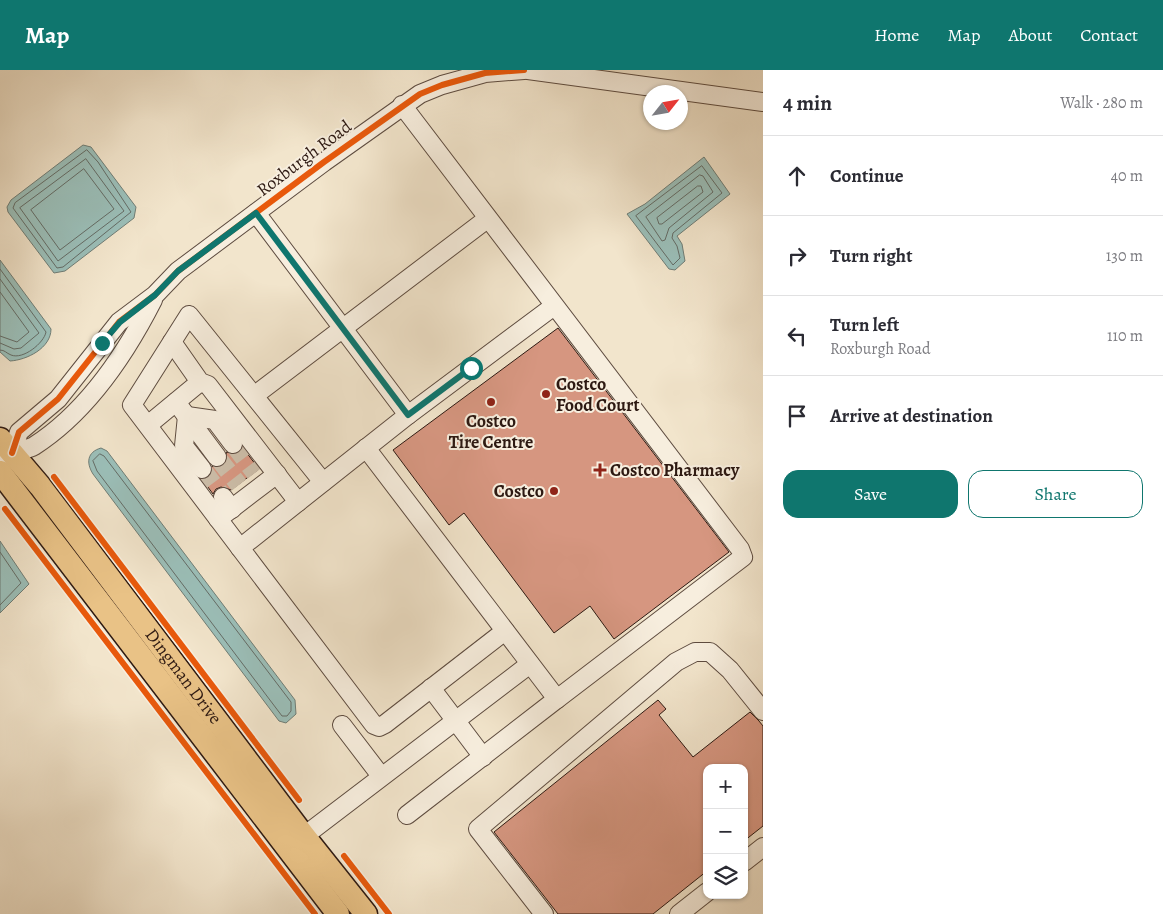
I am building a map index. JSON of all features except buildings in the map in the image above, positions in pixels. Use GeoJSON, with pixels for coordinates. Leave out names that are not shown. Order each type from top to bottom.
{"type":"FeatureCollection","features":[{"type":"Feature","properties":{"kind":"main road","name":"Dingman Drive"},"geometry":{"type":"LineString","coordinates":[[3,457],[40,486],[296,842],[338,914]]}},
{"type":"Feature","properties":{"kind":"main road","name":"Dingman Drive"},"geometry":{"type":"LineString","coordinates":[[296,842],[366,914]]}},
{"type":"Feature","properties":{"kind":"street","name":"Roxburgh Road"},"geometry":{"type":"LineString","coordinates":[[3,457],[32,448],[70,417],[91,395],[135,335],[155,295],[178,271],[256,213],[402,105],[442,85],[484,73],[524,70]]}},
{"type":"Feature","properties":{"kind":"street"},"geometry":{"type":"LineString","coordinates":[[528,70],[763,102]]}},
{"type":"Feature","properties":{"kind":"street"},"geometry":{"type":"LineString","coordinates":[[402,105],[740,550],[743,558],[407,815]]}},
{"type":"Feature","properties":{"kind":"street"},"geometry":{"type":"LineString","coordinates":[[256,213],[408,415]]}},
{"type":"Feature","properties":{"kind":"street"},"geometry":{"type":"LineString","coordinates":[[255,395],[342,327],[487,219]]}},
{"type":"Feature","properties":{"kind":"street"},"geometry":{"type":"LineString","coordinates":[[240,548],[408,415],[554,306]]}},
{"type":"Feature","properties":{"kind":"street"},"geometry":{"type":"LineString","coordinates":[[323,482],[189,315],[132,405],[224,508],[240,548],[374,725],[379,727],[385,724],[505,631]]}},
{"type":"Feature","properties":{"kind":"street"},"geometry":{"type":"LineString","coordinates":[[172,342],[200,382],[208,385],[265,477],[298,502]]}},
{"type":"Feature","properties":{"kind":"street"},"geometry":{"type":"LineString","coordinates":[[148,425],[181,409],[200,382]]}},
{"type":"Feature","properties":{"kind":"street"},"geometry":{"type":"LineString","coordinates":[[181,409],[215,420],[233,444]]}},
{"type":"Feature","properties":{"kind":"street"},"geometry":{"type":"LineString","coordinates":[[181,409],[217,456]]}},
{"type":"Feature","properties":{"kind":"street"},"geometry":{"type":"LineString","coordinates":[[181,409],[184,446],[202,469]]}},
{"type":"Feature","properties":{"kind":"street"},"geometry":{"type":"LineString","coordinates":[[366,448],[557,699]]}},
{"type":"Feature","properties":{"kind":"street"},"geometry":{"type":"LineString","coordinates":[[224,508],[243,490],[265,477]]}},
{"type":"Feature","properties":{"kind":"street"},"geometry":{"type":"LineString","coordinates":[[544,914],[478,829],[676,662],[695,652],[710,652],[730,670],[763,711]]}},
{"type":"Feature","properties":{"kind":"street"},"geometry":{"type":"LineString","coordinates":[[296,842],[530,664]]}},
{"type":"Feature","properties":{"kind":"street"},"geometry":{"type":"LineString","coordinates":[[431,688],[483,757]]}},
{"type":"Feature","properties":{"kind":"street"},"geometry":{"type":"LineString","coordinates":[[342,725],[381,776]]}},
{"type":"Feature","properties":{"kind":"street"},"geometry":{"type":"LineString","coordinates":[[679,914],[703,895]]}},
{"type":"Feature","properties":{"kind":"water"},"geometry":{"type":"Polygon","coordinates":[[[83,145],[91,147],[136,207],[134,218],[65,271],[54,273],[8,212],[7,207],[11,200],[83,145]]]}},
{"type":"Feature","properties":{"kind":"water"},"geometry":{"type":"Polygon","coordinates":[[[704,157],[730,194],[677,236],[682,244],[685,261],[675,270],[669,269],[627,214],[645,204],[704,157]]]}},
{"type":"Feature","properties":{"kind":"water"},"geometry":{"type":"Polygon","coordinates":[[[0,260],[51,329],[47,342],[37,352],[24,358],[10,361],[0,352],[0,260]]]}},
{"type":"Feature","properties":{"kind":"water"},"geometry":{"type":"Polygon","coordinates":[[[101,448],[107,451],[295,700],[296,714],[286,723],[279,721],[93,474],[89,466],[89,458],[93,452],[101,448]]]}},
{"type":"Feature","properties":{"kind":"water"},"geometry":{"type":"Polygon","coordinates":[[[0,541],[29,584],[0,613],[0,541]]]}},
{"type":"Feature","properties":{"kind":"tunnel"},"geometry":{"type":"LineString","coordinates":[[233,444],[255,473]]}},
{"type":"Feature","properties":{"kind":"tunnel"},"geometry":{"type":"LineString","coordinates":[[217,457],[239,485]]}},
{"type":"Feature","properties":{"kind":"tunnel"},"geometry":{"type":"LineString","coordinates":[[202,469],[223,497]]}},
{"type":"Feature","properties":{"kind":"cycle path"},"geometry":{"type":"LineString","coordinates":[[12,453],[19,432],[58,399],[119,322],[155,295],[178,271],[324,162],[420,94],[442,85],[485,73],[524,70]]}},
{"type":"Feature","properties":{"kind":"cycle path"},"geometry":{"type":"LineString","coordinates":[[54,477],[299,800]]}},
{"type":"Feature","properties":{"kind":"cycle path"},"geometry":{"type":"LineString","coordinates":[[5,509],[315,914]]}},
{"type":"Feature","properties":{"kind":"cycle path"},"geometry":{"type":"LineString","coordinates":[[344,856],[389,914]]}},
{"type":"Feature","properties":{"kind":"place","name":"Costco Food Court"},"geometry":{"type":"Point","coordinates":[546,394]}},
{"type":"Feature","properties":{"kind":"place","name":"Costco Tire Centre"},"geometry":{"type":"Point","coordinates":[491,402]}},
{"type":"Feature","properties":{"kind":"place","name":"Costco Pharmacy"},"geometry":{"type":"Point","coordinates":[600,470]}},
{"type":"Feature","properties":{"kind":"place","name":"Costco"},"geometry":{"type":"Point","coordinates":[554,491]}},
{"type":"Feature","properties":{"kind":"route"},"geometry":{"type":"LineString","coordinates":[[102,343],[120,322],[155,295],[178,271],[256,213],[408,415],[471,368]]}}]}
